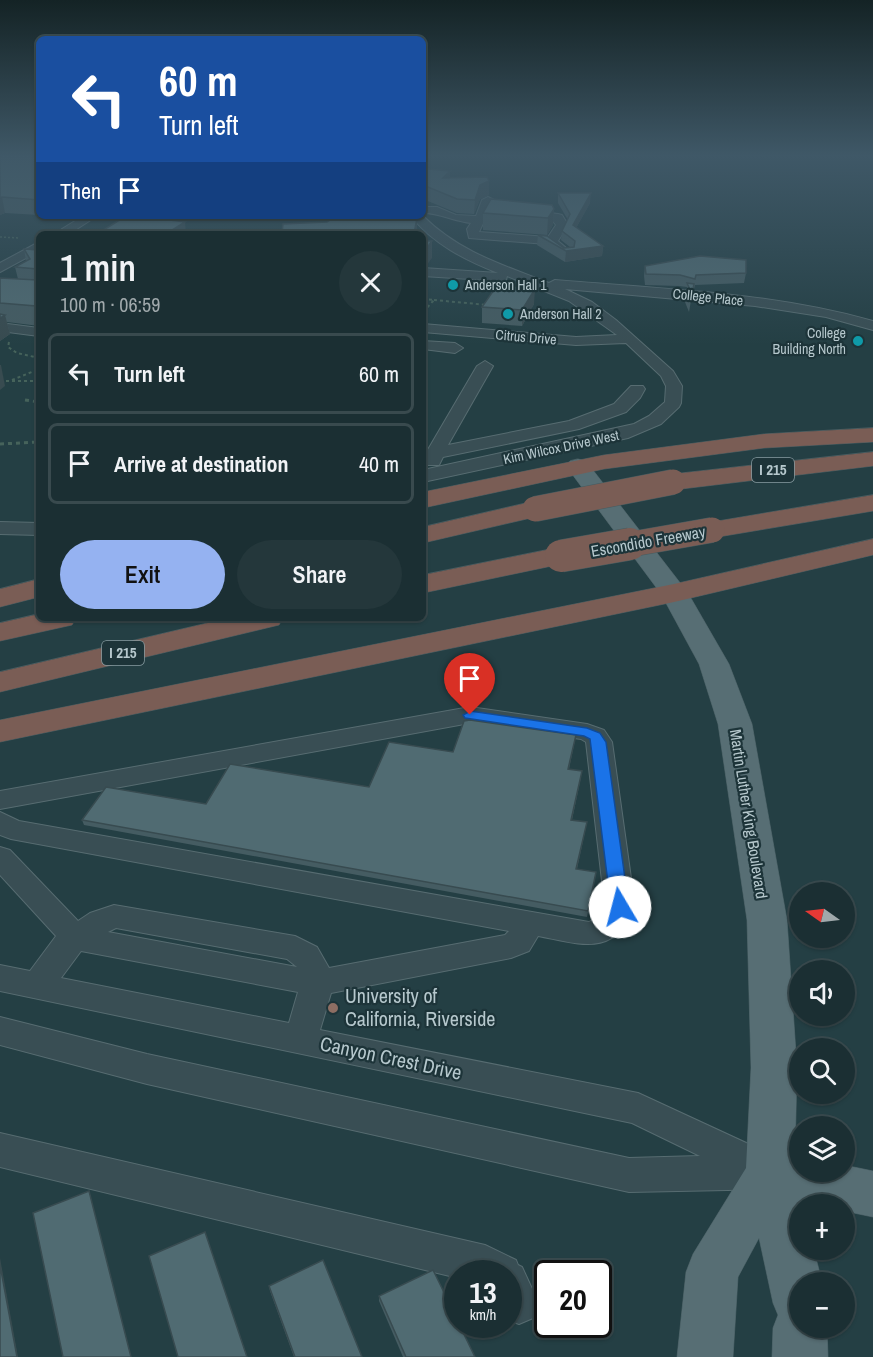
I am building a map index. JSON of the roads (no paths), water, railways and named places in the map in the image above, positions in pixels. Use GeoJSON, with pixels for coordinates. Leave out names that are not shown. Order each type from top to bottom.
{"type":"FeatureCollection","features":[{"type":"Feature","properties":{"kind":"highway"},"geometry":{"type":"LineString","coordinates":[[426,499],[578,466],[764,441],[873,435]]}},
{"type":"Feature","properties":{"kind":"highway","name":"I 215"},"geometry":{"type":"LineString","coordinates":[[426,534],[535,509],[673,482],[873,459]]}},
{"type":"Feature","properties":{"kind":"highway","name":"Escondido Freeway"},"geometry":{"type":"LineString","coordinates":[[426,583],[561,556],[873,503]]}},
{"type":"Feature","properties":{"kind":"highway"},"geometry":{"type":"LineString","coordinates":[[0,731],[674,593],[873,547]]}},
{"type":"Feature","properties":{"kind":"highway"},"geometry":{"type":"LineString","coordinates":[[0,598],[36,589]]}},
{"type":"Feature","properties":{"kind":"highway"},"geometry":{"type":"LineString","coordinates":[[0,632],[48,621]]}},
{"type":"Feature","properties":{"kind":"highway","name":"I 215"},"geometry":{"type":"LineString","coordinates":[[0,682],[255,621]]}},
{"type":"Feature","properties":{"kind":"main road","name":"Martin Luther King Boulevard"},"geometry":{"type":"LineString","coordinates":[[578,466],[674,593],[714,664],[735,724],[767,920],[774,1068],[770,1172],[793,1272]]}},
{"type":"Feature","properties":{"kind":"main road","name":"Martin Luther King Boulevard"},"geometry":{"type":"LineString","coordinates":[[705,1357],[711,1272],[770,1172]]}},
{"type":"Feature","properties":{"kind":"main road","name":"Canyon Crest Drive"},"geometry":{"type":"LineString","coordinates":[[770,1172],[873,1194]]}},
{"type":"Feature","properties":{"kind":"main road"},"geometry":{"type":"LineString","coordinates":[[800,1338],[800,1357]]}},
{"type":"Feature","properties":{"kind":"street"},"geometry":{"type":"LineString","coordinates":[[483,218],[472,229],[473,235],[550,241],[567,253]]}},
{"type":"Feature","properties":{"kind":"street"},"geometry":{"type":"LineString","coordinates":[[550,241],[555,238],[562,225],[557,218]]}},
{"type":"Feature","properties":{"kind":"street"},"geometry":{"type":"LineString","coordinates":[[65,231],[86,219]]}},
{"type":"Feature","properties":{"kind":"street"},"geometry":{"type":"LineString","coordinates":[[420,219],[435,233],[487,265],[540,284],[582,303],[628,339]]}},
{"type":"Feature","properties":{"kind":"street"},"geometry":{"type":"LineString","coordinates":[[440,253],[464,252],[492,245]]}},
{"type":"Feature","properties":{"kind":"street"},"geometry":{"type":"LineString","coordinates":[[0,268],[36,248]]}},
{"type":"Feature","properties":{"kind":"street"},"geometry":{"type":"LineString","coordinates":[[426,272],[488,277],[512,275]]}},
{"type":"Feature","properties":{"kind":"street","name":"College Place"},"geometry":{"type":"LineString","coordinates":[[540,284],[610,281],[828,313],[873,326]]}},
{"type":"Feature","properties":{"kind":"street"},"geometry":{"type":"LineString","coordinates":[[426,315],[466,320],[486,333]]}},
{"type":"Feature","properties":{"kind":"street"},"geometry":{"type":"LineString","coordinates":[[0,327],[36,332]]}},
{"type":"Feature","properties":{"kind":"street","name":"Citrus Drive"},"geometry":{"type":"LineString","coordinates":[[426,327],[576,341],[628,339]]}},
{"type":"Feature","properties":{"kind":"street","name":"Kim Wilcox Drive West"},"geometry":{"type":"LineString","coordinates":[[426,475],[611,436],[640,428],[655,420],[673,403],[674,386],[667,374],[628,339]]}},
{"type":"Feature","properties":{"kind":"street"},"geometry":{"type":"LineString","coordinates":[[426,345],[455,348]]}},
{"type":"Feature","properties":{"kind":"street"},"geometry":{"type":"LineString","coordinates":[[443,471],[433,462],[435,453],[484,366]]}},
{"type":"Feature","properties":{"kind":"street"},"geometry":{"type":"LineString","coordinates":[[435,453],[573,425],[620,408],[638,388]]}},
{"type":"Feature","properties":{"kind":"street"},"geometry":{"type":"LineString","coordinates":[[0,528],[36,529]]}},
{"type":"Feature","properties":{"kind":"street"},"geometry":{"type":"LineString","coordinates":[[0,800],[470,715],[587,732],[595,736],[599,742],[620,907],[616,918],[603,931],[590,934],[4,831]]}},
{"type":"Feature","properties":{"kind":"street"},"geometry":{"type":"LineString","coordinates":[[0,857],[76,938],[315,983],[511,946],[518,944],[527,923]]}},
{"type":"Feature","properties":{"kind":"street"},"geometry":{"type":"LineString","coordinates":[[38,986],[66,945],[76,938]]}},
{"type":"Feature","properties":{"kind":"street","name":"Canyon Crest Drive"},"geometry":{"type":"LineString","coordinates":[[0,978],[638,1109],[770,1172]]}},
{"type":"Feature","properties":{"kind":"street"},"geometry":{"type":"LineString","coordinates":[[299,1039],[316,997],[315,983]]}},
{"type":"Feature","properties":{"kind":"street","name":"Canyon Crest Drive"},"geometry":{"type":"LineString","coordinates":[[0,1031],[147,1069],[629,1175],[770,1172]]}},
{"type":"Feature","properties":{"kind":"street"},"geometry":{"type":"LineString","coordinates":[[0,1150],[464,1260]]}},
{"type":"Feature","properties":{"kind":"place","name":"Anderson Hall 1"},"geometry":{"type":"Point","coordinates":[453,285]}},
{"type":"Feature","properties":{"kind":"place","name":"Anderson Hall 2"},"geometry":{"type":"Point","coordinates":[508,314]}},
{"type":"Feature","properties":{"kind":"place","name":"College Building North"},"geometry":{"type":"Point","coordinates":[858,341]}},
{"type":"Feature","properties":{"kind":"place","name":"University of California, Riverside"},"geometry":{"type":"Point","coordinates":[333,1008]}}]}
